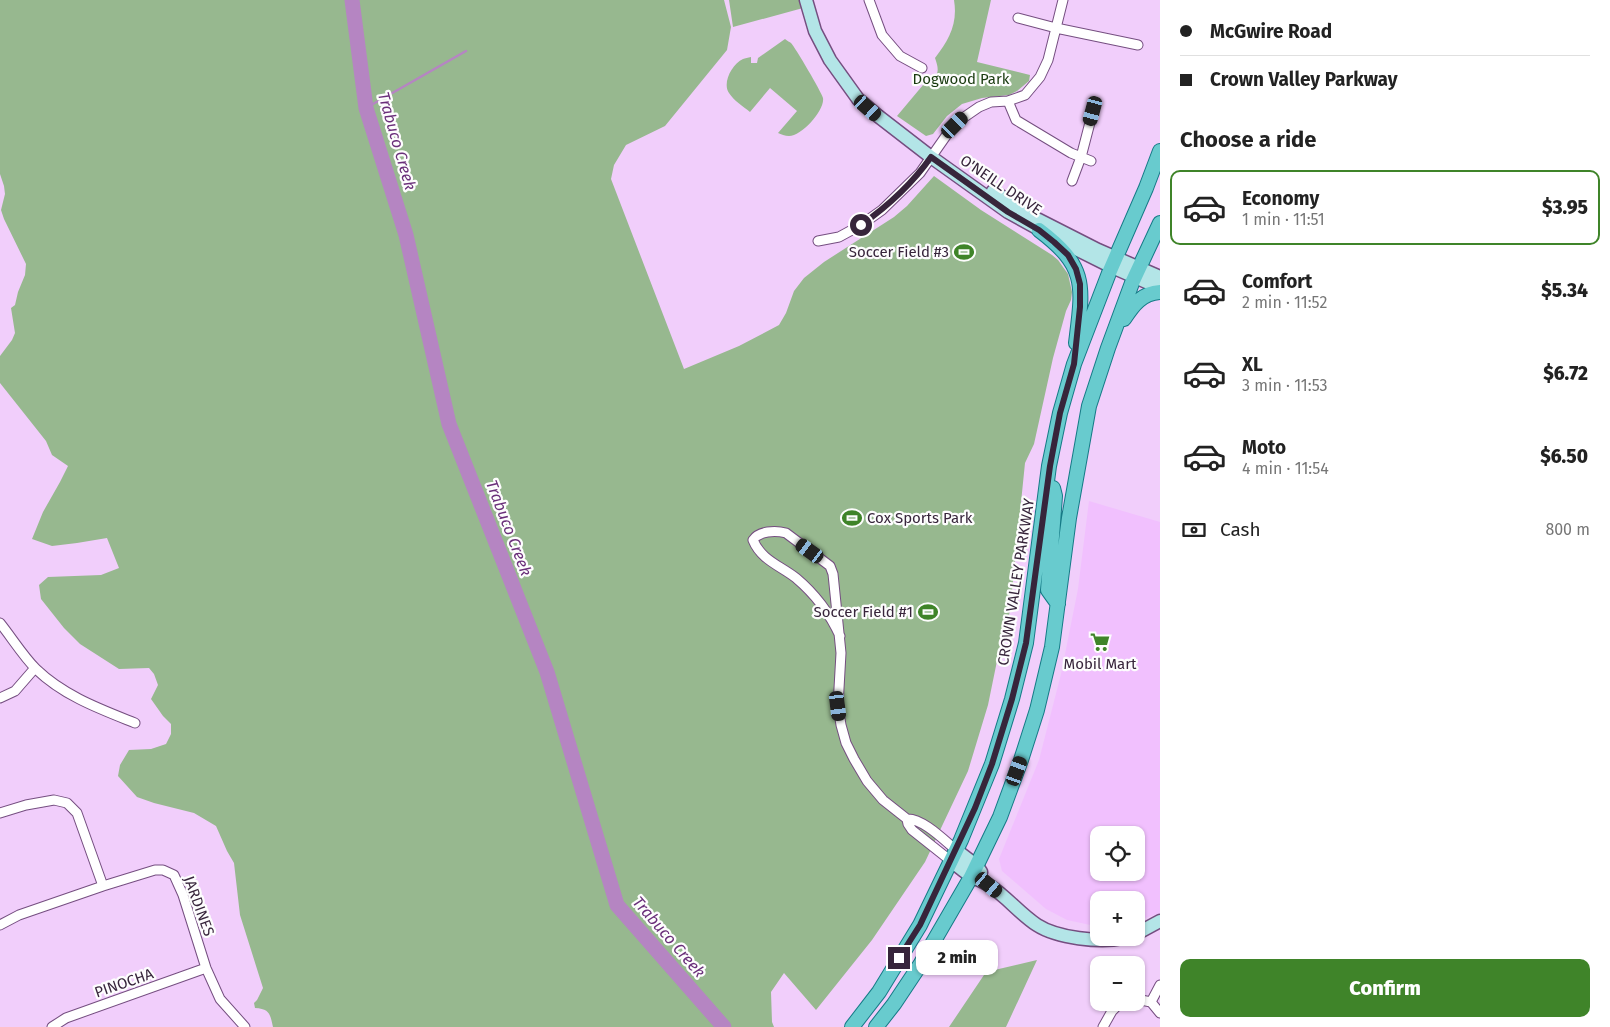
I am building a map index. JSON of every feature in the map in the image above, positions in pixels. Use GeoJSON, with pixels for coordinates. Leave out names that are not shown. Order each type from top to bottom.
{"type":"FeatureCollection","features":[{"type":"Feature","properties":{"kind":"main road","name":"O'NEILL DRIVE"},"geometry":{"type":"LineString","coordinates":[[806,0],[815,31],[830,60],[858,99],[878,116],[933,154],[1036,219],[1113,262]]}},
{"type":"Feature","properties":{"kind":"main road","name":"O'NEILL DRIVE"},"geometry":{"type":"LineString","coordinates":[[812,0],[836,56],[859,88],[933,154],[1008,212],[1039,230],[1137,272],[1160,277]]}},
{"type":"Feature","properties":{"kind":"main road","name":"CROWN VALLEY PARKWAY"},"geometry":{"type":"LineString","coordinates":[[852,1027],[879,992],[920,925],[954,855],[992,764],[1012,699],[1026,643],[1048,476],[1060,413],[1074,364],[1113,262],[1146,188],[1160,151]]}},
{"type":"Feature","properties":{"kind":"main road"},"geometry":{"type":"LineString","coordinates":[[876,1027],[920,965],[974,871],[1000,817],[1021,760],[1032,727],[1052,647],[1069,518],[1090,406],[1108,348],[1137,272],[1160,223]]}},
{"type":"Feature","properties":{"kind":"main road"},"geometry":{"type":"LineString","coordinates":[[1039,230],[1068,255],[1076,269],[1080,284],[1080,307],[1074,364]]}},
{"type":"Feature","properties":{"kind":"main road","name":"O'NEILL DRIVE"},"geometry":{"type":"LineString","coordinates":[[1137,272],[1160,288]]}},
{"type":"Feature","properties":{"kind":"main road"},"geometry":{"type":"LineString","coordinates":[[1108,348],[1136,302],[1152,292],[1160,292]]}},
{"type":"Feature","properties":{"kind":"main road"},"geometry":{"type":"LineString","coordinates":[[1048,476],[1055,496],[1048,590],[1058,604]]}},
{"type":"Feature","properties":{"kind":"main road"},"geometry":{"type":"LineString","coordinates":[[954,855],[1028,918],[1047,930],[1090,939]]}},
{"type":"Feature","properties":{"kind":"main road"},"geometry":{"type":"LineString","coordinates":[[1145,930],[1160,921]]}},
{"type":"Feature","properties":{"kind":"street"},"geometry":{"type":"LineString","coordinates":[[869,0],[882,35],[900,56],[922,68]]}},
{"type":"Feature","properties":{"kind":"street"},"geometry":{"type":"LineString","coordinates":[[818,241],[839,237],[861,225],[882,210],[920,173],[948,132],[963,118],[979,107],[992,102],[1008,101],[1025,94],[1040,78],[1048,60],[1063,0]]}},
{"type":"Feature","properties":{"kind":"street"},"geometry":{"type":"LineString","coordinates":[[1018,18],[1138,45]]}},
{"type":"Feature","properties":{"kind":"street"},"geometry":{"type":"LineString","coordinates":[[1008,101],[1016,120],[1071,153],[1091,161]]}},
{"type":"Feature","properties":{"kind":"street"},"geometry":{"type":"LineString","coordinates":[[1072,181],[1081,157],[1093,111]]}},
{"type":"Feature","properties":{"kind":"street"},"geometry":{"type":"LineString","coordinates":[[840,636],[826,611],[812,594],[796,578],[760,552],[753,540],[756,536],[778,531],[786,533],[830,566],[833,574],[840,636],[841,661],[838,706],[846,743],[858,767],[873,789],[907,819],[912,830],[954,855]]}},
{"type":"Feature","properties":{"kind":"street"},"geometry":{"type":"LineString","coordinates":[[0,623],[35,668],[51,682],[71,695],[135,723]]}},
{"type":"Feature","properties":{"kind":"street"},"geometry":{"type":"LineString","coordinates":[[0,698],[15,691],[35,668]]}},
{"type":"Feature","properties":{"kind":"street"},"geometry":{"type":"LineString","coordinates":[[0,813],[26,805],[54,800],[67,802],[77,813],[103,886]]}},
{"type":"Feature","properties":{"kind":"street","name":"JARDINES"},"geometry":{"type":"LineString","coordinates":[[0,926],[19,915],[103,886],[155,870],[163,870],[174,875],[183,895],[206,968],[220,999],[245,1027]]}},
{"type":"Feature","properties":{"kind":"street","name":"PINOCHA"},"geometry":{"type":"LineString","coordinates":[[52,1027],[66,1018],[206,968]]}},
{"type":"Feature","properties":{"kind":"street"},"geometry":{"type":"LineString","coordinates":[[1151,1002],[1160,985]]}},
{"type":"Feature","properties":{"kind":"street"},"geometry":{"type":"LineString","coordinates":[[1145,1001],[1151,1002],[1160,1012]]}},
{"type":"Feature","properties":{"kind":"street"},"geometry":{"type":"LineString","coordinates":[[1104,1027],[1112,1011]]}},
{"type":"Feature","properties":{"kind":"shaded area"},"geometry":{"type":"Polygon","coordinates":[[[1089,501],[1160,522],[1160,913],[1145,918],[1145,891],[1090,891],[1090,925],[1067,920],[1046,909],[1002,871],[999,859],[1039,760],[1061,674],[1078,589],[1089,501]]]}},
{"type":"Feature","properties":{"kind":"green space"},"geometry":{"type":"Polygon","coordinates":[[[0,0],[724,0],[731,27],[727,50],[665,126],[626,145],[614,165],[611,179],[684,369],[739,346],[779,325],[786,313],[794,291],[804,278],[824,262],[894,217],[907,206],[934,176],[981,210],[1058,260],[1068,274],[1072,292],[1071,300],[1066,311],[1053,358],[1034,444],[1025,463],[1010,611],[988,705],[968,771],[925,862],[872,940],[816,1010],[784,973],[771,992],[772,1022],[774,1027],[273,1027],[268,1013],[255,1008],[254,1003],[263,988],[240,915],[234,863],[216,826],[194,813],[137,797],[118,776],[120,765],[129,750],[151,749],[166,744],[171,734],[171,724],[151,699],[158,685],[154,674],[149,668],[119,669],[80,644],[64,628],[41,599],[39,585],[48,577],[101,575],[119,568],[107,538],[52,546],[32,539],[43,512],[68,466],[52,455],[46,441],[0,383],[0,356],[15,333],[11,308],[15,305],[25,275],[26,264],[1,210],[5,194],[0,174],[0,0]]]}},
{"type":"Feature","properties":{"kind":"green space"},"geometry":{"type":"Polygon","coordinates":[[[729,0],[801,0],[803,8],[733,27],[729,0]]]}},
{"type":"Feature","properties":{"kind":"green space","name":"Dogwood Park"},"geometry":{"type":"Polygon","coordinates":[[[954,0],[991,0],[977,62],[1030,75],[1029,81],[1009,95],[982,98],[962,104],[947,116],[933,134],[926,136],[897,116],[923,85],[929,85],[936,75],[938,70],[935,58],[951,31],[955,17],[954,0]]]}},
{"type":"Feature","properties":{"kind":"green space"},"geometry":{"type":"Polygon","coordinates":[[[785,39],[791,43],[798,53],[823,98],[823,103],[812,121],[800,132],[789,136],[778,133],[797,111],[770,88],[750,112],[731,96],[727,89],[729,74],[739,61],[751,57],[751,63],[757,63],[758,58],[785,39]]]}},
{"type":"Feature","properties":{"kind":"green space"},"geometry":{"type":"Polygon","coordinates":[[[1037,960],[1006,1027],[949,1027],[986,972],[1037,960]]]}},
{"type":"Feature","properties":{"kind":"waterway","name":"Trabuco Creek"},"geometry":{"type":"LineString","coordinates":[[352,0],[366,108],[406,235],[449,424],[547,672],[617,905],[724,1027]]}},
{"type":"Feature","properties":{"kind":"waterway"},"geometry":{"type":"LineString","coordinates":[[366,108],[466,51]]}},
{"type":"Feature","properties":{"kind":"place","name":"Soccer Field #3"},"geometry":{"type":"Point","coordinates":[964,252]}},
{"type":"Feature","properties":{"kind":"place","name":"Cox Sports Park"},"geometry":{"type":"Point","coordinates":[852,518]}},
{"type":"Feature","properties":{"kind":"place","name":"Soccer Field #1"},"geometry":{"type":"Point","coordinates":[928,612]}},
{"type":"Feature","properties":{"kind":"place","name":"Mobil Mart"},"geometry":{"type":"Point","coordinates":[1100,642]}},
{"type":"Feature","properties":{"kind":"route"},"geometry":{"type":"LineString","coordinates":[[861,225],[897,196],[920,173],[931,157],[1054,242],[1068,255],[1076,269],[1080,284],[1080,307],[1074,364],[1060,413],[1050,466],[1026,643],[1012,699],[985,785],[975,808],[920,925],[899,958]]}}]}
